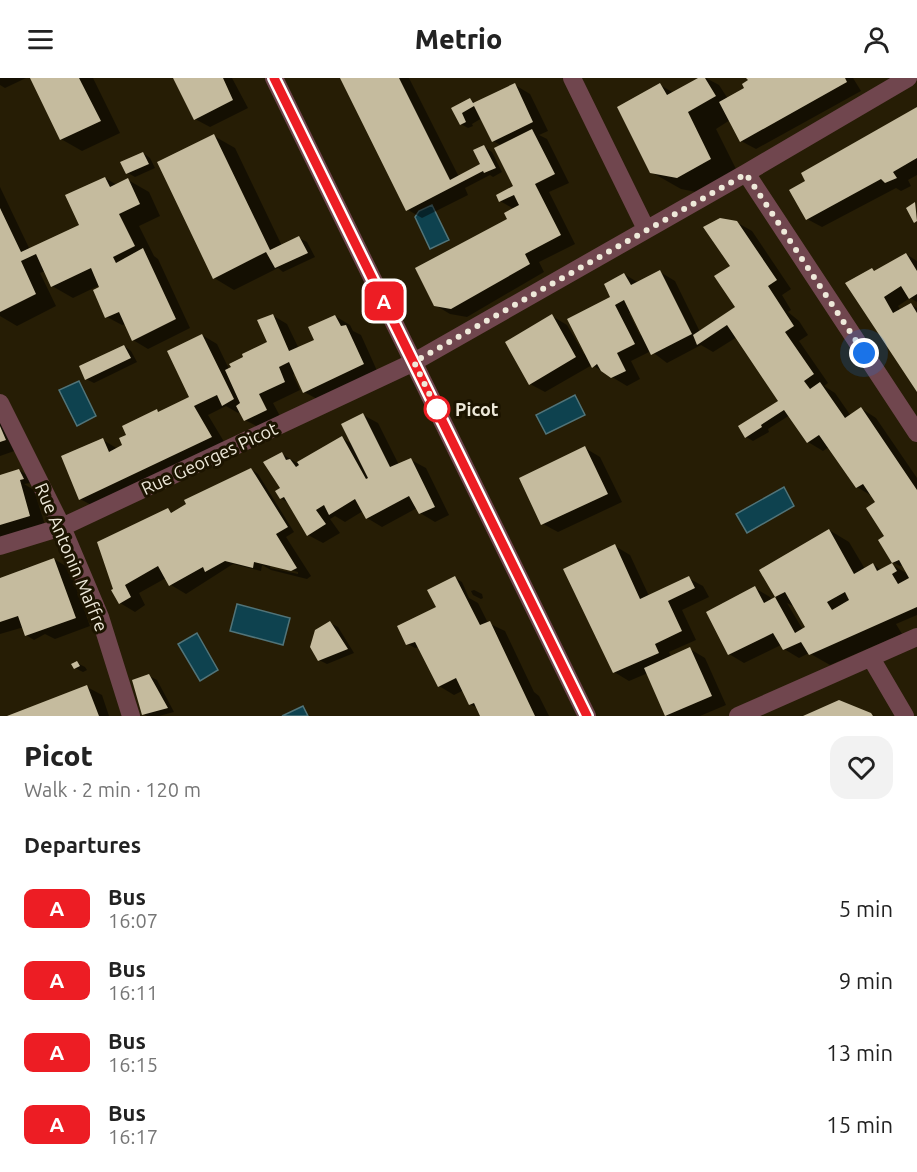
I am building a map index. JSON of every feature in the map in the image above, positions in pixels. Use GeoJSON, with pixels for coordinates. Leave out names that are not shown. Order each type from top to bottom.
{"type":"FeatureCollection","features":[{"type":"Feature","properties":{"kind":"street"},"geometry":{"type":"LineString","coordinates":[[274,78],[586,716]]}},
{"type":"Feature","properties":{"kind":"street"},"geometry":{"type":"LineString","coordinates":[[572,78],[646,229]]}},
{"type":"Feature","properties":{"kind":"street","name":"Rue Georges Picot"},"geometry":{"type":"LineString","coordinates":[[0,546],[62,527],[414,362],[746,174],[908,78]]}},
{"type":"Feature","properties":{"kind":"street"},"geometry":{"type":"LineString","coordinates":[[746,174],[917,433]]}},
{"type":"Feature","properties":{"kind":"street","name":"Rue Antonin Maffre"},"geometry":{"type":"LineString","coordinates":[[0,403],[62,527],[100,617],[131,716]]}},
{"type":"Feature","properties":{"kind":"street"},"geometry":{"type":"LineString","coordinates":[[738,716],[917,637]]}},
{"type":"Feature","properties":{"kind":"street"},"geometry":{"type":"LineString","coordinates":[[871,658],[905,716]]}},
{"type":"Feature","properties":{"kind":"water"},"geometry":{"type":"Polygon","coordinates":[[[432,205],[449,240],[430,249],[415,217],[419,211],[432,205]]]}},
{"type":"Feature","properties":{"kind":"water"},"geometry":{"type":"Polygon","coordinates":[[[79,381],[96,416],[77,426],[59,390],[79,381]]]}},
{"type":"Feature","properties":{"kind":"water"},"geometry":{"type":"Polygon","coordinates":[[[575,395],[585,415],[546,434],[536,415],[575,395]]]}},
{"type":"Feature","properties":{"kind":"water"},"geometry":{"type":"Polygon","coordinates":[[[784,487],[794,506],[747,533],[736,514],[784,487]]]}},
{"type":"Feature","properties":{"kind":"water"},"geometry":{"type":"Polygon","coordinates":[[[237,604],[290,618],[283,645],[230,631],[237,604]]]}},
{"type":"Feature","properties":{"kind":"water"},"geometry":{"type":"Polygon","coordinates":[[[197,633],[218,670],[200,681],[178,644],[197,633]]]}},
{"type":"Feature","properties":{"kind":"water"},"geometry":{"type":"Polygon","coordinates":[[[303,706],[308,716],[282,716],[303,706]]]}},
{"type":"Feature","properties":{"kind":"building"},"geometry":{"type":"Polygon","coordinates":[[[30,78],[79,78],[101,121],[60,140],[30,78]]]}},
{"type":"Feature","properties":{"kind":"building"},"geometry":{"type":"Polygon","coordinates":[[[173,78],[223,78],[233,100],[194,120],[173,78]]]}},
{"type":"Feature","properties":{"kind":"building"},"geometry":{"type":"Polygon","coordinates":[[[340,78],[399,78],[450,180],[480,164],[473,150],[484,145],[496,168],[484,173],[483,171],[406,211],[340,78]]]}},
{"type":"Feature","properties":{"kind":"building"},"geometry":{"type":"Polygon","coordinates":[[[698,78],[705,78],[716,96],[688,112],[711,159],[677,178],[650,173],[617,107],[660,83],[667,95],[698,78]]]}},
{"type":"Feature","properties":{"kind":"building"},"geometry":{"type":"Polygon","coordinates":[[[746,78],[845,78],[847,82],[740,142],[719,102],[744,88],[742,84],[748,80],[746,78]]]}},
{"type":"Feature","properties":{"kind":"building"},"geometry":{"type":"Polygon","coordinates":[[[515,83],[533,122],[492,142],[474,106],[462,113],[466,122],[460,125],[451,108],[470,98],[473,103],[515,83]]]}},
{"type":"Feature","properties":{"kind":"building"},"geometry":{"type":"Polygon","coordinates":[[[917,107],[917,158],[893,172],[897,178],[885,183],[881,179],[806,220],[789,190],[805,181],[801,173],[917,107]]]}},
{"type":"Feature","properties":{"kind":"building"},"geometry":{"type":"Polygon","coordinates":[[[532,129],[555,174],[535,184],[561,235],[525,254],[530,264],[451,309],[434,306],[415,268],[507,219],[504,213],[519,205],[514,195],[499,202],[496,195],[513,186],[494,148],[532,129]]]}},
{"type":"Feature","properties":{"kind":"building"},"geometry":{"type":"Polygon","coordinates":[[[214,134],[270,250],[299,236],[308,253],[275,268],[266,252],[213,279],[157,162],[214,134]]]}},
{"type":"Feature","properties":{"kind":"building"},"geometry":{"type":"Polygon","coordinates":[[[143,152],[149,164],[126,174],[120,162],[143,152]]]}},
{"type":"Feature","properties":{"kind":"building"},"geometry":{"type":"Polygon","coordinates":[[[105,177],[110,187],[128,178],[140,204],[119,214],[135,246],[113,257],[116,263],[143,248],[176,319],[132,341],[119,312],[105,318],[93,290],[99,287],[91,268],[51,287],[36,254],[21,261],[36,294],[0,312],[0,208],[21,252],[79,225],[65,195],[105,177]]]}},
{"type":"Feature","properties":{"kind":"building"},"geometry":{"type":"Polygon","coordinates":[[[915,202],[917,221],[914,223],[906,208],[915,202]]]}},
{"type":"Feature","properties":{"kind":"building"},"geometry":{"type":"Polygon","coordinates":[[[720,218],[737,221],[777,280],[768,286],[794,326],[785,332],[814,374],[804,381],[810,389],[820,382],[845,418],[861,407],[917,490],[917,607],[809,655],[801,642],[783,650],[773,633],[728,655],[706,612],[755,586],[764,603],[775,597],[759,570],[829,529],[854,574],[873,563],[877,571],[892,563],[878,540],[884,536],[866,508],[875,502],[863,484],[856,488],[819,435],[807,443],[784,410],[745,438],[738,426],[778,401],[727,325],[697,345],[693,335],[735,307],[714,276],[730,266],[703,227],[720,218]],[[899,560],[892,563],[897,571],[892,574],[898,584],[909,578],[899,560]],[[785,592],[775,597],[795,633],[805,627],[785,592]],[[845,592],[827,602],[832,610],[849,600],[845,592]]]}},
{"type":"Feature","properties":{"kind":"building"},"geometry":{"type":"Polygon","coordinates":[[[906,253],[917,271],[917,294],[909,299],[901,286],[884,297],[893,313],[911,303],[917,313],[917,392],[845,283],[872,268],[874,271],[906,253]]]}},
{"type":"Feature","properties":{"kind":"building"},"geometry":{"type":"Polygon","coordinates":[[[660,270],[692,334],[651,355],[624,300],[615,305],[635,344],[617,353],[626,371],[611,378],[601,371],[597,364],[592,368],[567,319],[610,297],[604,284],[624,273],[631,285],[660,270]]]}},
{"type":"Feature","properties":{"kind":"building"},"geometry":{"type":"Polygon","coordinates":[[[273,314],[289,351],[314,340],[308,327],[335,315],[341,326],[346,325],[364,364],[303,393],[289,362],[279,367],[285,382],[259,394],[267,410],[244,421],[236,406],[240,403],[225,370],[231,367],[229,364],[243,357],[242,354],[267,342],[257,320],[273,314]]]}},
{"type":"Feature","properties":{"kind":"building"},"geometry":{"type":"Polygon","coordinates":[[[552,314],[576,357],[529,385],[505,342],[552,314]]]}},
{"type":"Feature","properties":{"kind":"building"},"geometry":{"type":"Polygon","coordinates":[[[202,334],[234,399],[222,406],[217,395],[194,406],[212,437],[79,500],[61,456],[103,438],[109,452],[122,445],[119,438],[126,435],[122,426],[189,397],[167,351],[202,334]]]}},
{"type":"Feature","properties":{"kind":"building"},"geometry":{"type":"Polygon","coordinates":[[[124,345],[131,358],[85,380],[79,366],[124,345]]]}},
{"type":"Feature","properties":{"kind":"building"},"geometry":{"type":"Polygon","coordinates":[[[363,413],[390,467],[411,458],[435,507],[419,514],[409,496],[366,519],[355,499],[329,515],[324,505],[316,510],[326,524],[307,536],[284,497],[280,499],[275,491],[280,488],[263,462],[282,452],[286,460],[290,459],[296,467],[299,465],[297,462],[342,436],[366,479],[368,478],[341,424],[363,413]]]}},
{"type":"Feature","properties":{"kind":"building"},"geometry":{"type":"Polygon","coordinates":[[[0,426],[6,440],[0,442],[0,426]]]}},
{"type":"Feature","properties":{"kind":"building"},"geometry":{"type":"Polygon","coordinates":[[[585,446],[608,494],[541,525],[519,478],[585,446]]]}},
{"type":"Feature","properties":{"kind":"building"},"geometry":{"type":"Polygon","coordinates":[[[251,468],[288,527],[276,534],[297,568],[291,571],[254,562],[253,568],[225,561],[205,572],[203,567],[169,586],[158,566],[125,585],[131,597],[119,604],[111,590],[113,589],[97,542],[168,508],[171,513],[186,504],[184,500],[251,468]]]}},
{"type":"Feature","properties":{"kind":"building"},"geometry":{"type":"Polygon","coordinates":[[[19,469],[24,479],[20,480],[30,516],[0,525],[0,475],[19,469]]]}},
{"type":"Feature","properties":{"kind":"building"},"geometry":{"type":"Polygon","coordinates":[[[615,544],[640,599],[689,576],[695,588],[668,601],[682,631],[655,644],[659,653],[613,673],[563,569],[615,544]]]}},
{"type":"Feature","properties":{"kind":"building"},"geometry":{"type":"Polygon","coordinates":[[[54,558],[76,618],[25,636],[18,616],[0,622],[0,578],[54,558]]]}},
{"type":"Feature","properties":{"kind":"building"},"geometry":{"type":"Polygon","coordinates":[[[455,576],[480,625],[490,621],[535,716],[480,716],[474,703],[469,705],[456,678],[438,687],[415,642],[406,645],[397,626],[436,607],[427,590],[455,576]]]}},
{"type":"Feature","properties":{"kind":"building"},"geometry":{"type":"Polygon","coordinates":[[[330,621],[348,649],[318,661],[310,647],[315,630],[330,621]]]}},
{"type":"Feature","properties":{"kind":"building"},"geometry":{"type":"Polygon","coordinates":[[[690,647],[712,696],[665,716],[644,668],[690,647]]]}},
{"type":"Feature","properties":{"kind":"building"},"geometry":{"type":"Polygon","coordinates":[[[77,661],[80,666],[74,669],[71,664],[77,661]]]}},
{"type":"Feature","properties":{"kind":"building"},"geometry":{"type":"Polygon","coordinates":[[[149,674],[168,708],[142,715],[132,680],[149,674]]]}},
{"type":"Feature","properties":{"kind":"building"},"geometry":{"type":"Polygon","coordinates":[[[87,685],[99,716],[7,716],[87,685]]]}},
{"type":"Feature","properties":{"kind":"building"},"geometry":{"type":"Polygon","coordinates":[[[839,700],[871,713],[873,716],[803,716],[839,700]]]}},
{"type":"Feature","properties":{"kind":"bus line","name":"A"},"geometry":{"type":"LineString","coordinates":[[274,78],[587,716]]}},
{"type":"Feature","properties":{"kind":"place","name":"Picot"},"geometry":{"type":"Point","coordinates":[437,409]}},
{"type":"Feature","properties":{"kind":"route"},"geometry":{"type":"LineString","coordinates":[[437,409],[440,416],[414,362],[746,174],[864,353]]}}]}
